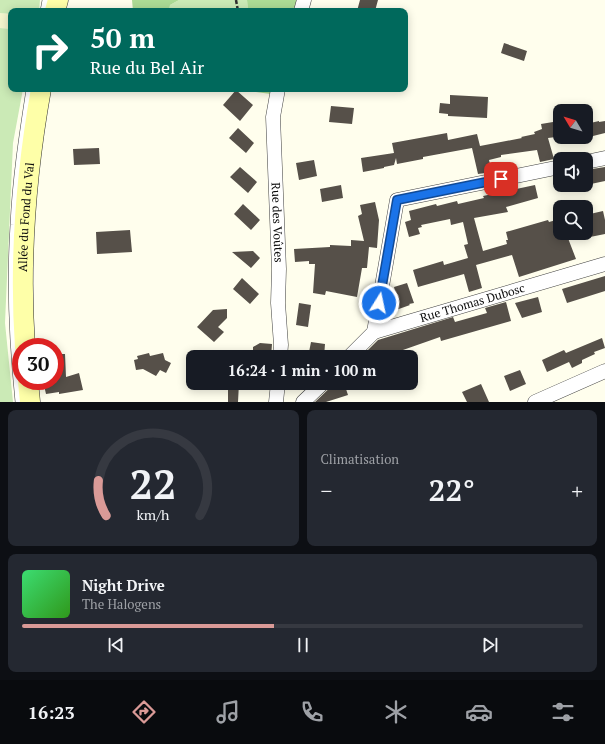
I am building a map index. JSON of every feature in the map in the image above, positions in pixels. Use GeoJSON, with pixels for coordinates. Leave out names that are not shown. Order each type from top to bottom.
{"type":"FeatureCollection","features":[{"type":"Feature","properties":{"kind":"street","name":"Allée du Fond du Val"},"geometry":{"type":"LineString","coordinates":[[25,338],[23,300],[24,241],[35,122],[40,92]]}},
{"type":"Feature","properties":{"kind":"street","name":"Rue des Voûtes"},"geometry":{"type":"LineString","coordinates":[[277,92],[273,117],[273,148],[279,262],[278,303],[281,350]]}},
{"type":"Feature","properties":{"kind":"street"},"geometry":{"type":"LineString","coordinates":[[593,161],[605,158]]}},
{"type":"Feature","properties":{"kind":"street"},"geometry":{"type":"LineString","coordinates":[[374,332],[397,200],[553,168]]}},
{"type":"Feature","properties":{"kind":"street","name":"Rue Thomas Dubosc"},"geometry":{"type":"LineString","coordinates":[[356,350],[374,332],[605,264]]}},
{"type":"Feature","properties":{"kind":"street"},"geometry":{"type":"LineString","coordinates":[[535,402],[605,371]]}},
{"type":"Feature","properties":{"kind":"street"},"geometry":{"type":"LineString","coordinates":[[29,390],[30,402]]}},
{"type":"Feature","properties":{"kind":"street"},"geometry":{"type":"LineString","coordinates":[[276,402],[277,390]]}},
{"type":"Feature","properties":{"kind":"street"},"geometry":{"type":"LineString","coordinates":[[303,402],[316,390]]}},
{"type":"Feature","properties":{"kind":"lane"},"geometry":{"type":"LineString","coordinates":[[19,402],[14,352],[13,227],[18,173],[30,92]]}},
{"type":"Feature","properties":{"kind":"green space"},"geometry":{"type":"Polygon","coordinates":[[[0,0],[40,0],[39,8],[8,8],[8,14],[0,13],[0,0]]]}},
{"type":"Feature","properties":{"kind":"green space"},"geometry":{"type":"Polygon","coordinates":[[[132,0],[179,0],[170,5],[170,8],[133,8],[132,0]]]}},
{"type":"Feature","properties":{"kind":"green space"},"geometry":{"type":"Polygon","coordinates":[[[179,0],[247,0],[248,8],[170,8],[170,5],[179,0]]]}},
{"type":"Feature","properties":{"kind":"green space"},"geometry":{"type":"Polygon","coordinates":[[[247,0],[298,0],[296,8],[248,8],[247,0]]]}},
{"type":"Feature","properties":{"kind":"green space"},"geometry":{"type":"Polygon","coordinates":[[[0,13],[8,14],[8,29],[0,28],[0,13]]]}},
{"type":"Feature","properties":{"kind":"green space"},"geometry":{"type":"Polygon","coordinates":[[[0,28],[8,29],[8,92],[22,92],[13,143],[5,323],[13,402],[0,402],[0,28]]]}},
{"type":"Feature","properties":{"kind":"green space"},"geometry":{"type":"Polygon","coordinates":[[[256,92],[271,92],[271,94],[256,92]]]}},
{"type":"Feature","properties":{"kind":"building"},"geometry":{"type":"Polygon","coordinates":[[[360,0],[378,0],[376,8],[358,8],[360,0]]]}},
{"type":"Feature","properties":{"kind":"building"},"geometry":{"type":"Polygon","coordinates":[[[504,43],[527,51],[524,61],[501,53],[504,43]]]}},
{"type":"Feature","properties":{"kind":"building"},"geometry":{"type":"Polygon","coordinates":[[[234,92],[238,92],[253,105],[240,121],[223,105],[234,92]]]}},
{"type":"Feature","properties":{"kind":"building"},"geometry":{"type":"Polygon","coordinates":[[[450,95],[488,97],[487,118],[448,116],[448,114],[439,113],[440,103],[450,104],[450,95]]]}},
{"type":"Feature","properties":{"kind":"building"},"geometry":{"type":"Polygon","coordinates":[[[331,106],[354,108],[352,124],[329,122],[331,106]]]}},
{"type":"Feature","properties":{"kind":"building"},"geometry":{"type":"Polygon","coordinates":[[[605,121],[605,133],[593,136],[593,122],[605,121]]]}},
{"type":"Feature","properties":{"kind":"building"},"geometry":{"type":"Polygon","coordinates":[[[553,122],[553,137],[548,138],[553,159],[540,162],[537,150],[501,155],[501,157],[489,160],[492,172],[478,174],[472,148],[423,157],[423,159],[397,164],[396,158],[394,165],[363,172],[361,158],[394,153],[392,143],[447,133],[448,140],[477,134],[480,146],[535,134],[534,132],[542,129],[541,124],[553,122]]]}},
{"type":"Feature","properties":{"kind":"building"},"geometry":{"type":"Polygon","coordinates":[[[238,128],[254,143],[246,153],[229,138],[238,128]]]}},
{"type":"Feature","properties":{"kind":"building"},"geometry":{"type":"Polygon","coordinates":[[[99,148],[100,164],[74,165],[73,149],[99,148]]]}},
{"type":"Feature","properties":{"kind":"building"},"geometry":{"type":"Polygon","coordinates":[[[314,160],[317,176],[299,180],[296,163],[314,160]]]}},
{"type":"Feature","properties":{"kind":"building"},"geometry":{"type":"Polygon","coordinates":[[[240,167],[257,182],[248,193],[230,177],[240,167]]]}},
{"type":"Feature","properties":{"kind":"building"},"geometry":{"type":"Polygon","coordinates":[[[605,167],[605,181],[593,184],[593,169],[605,167]]]}},
{"type":"Feature","properties":{"kind":"building"},"geometry":{"type":"Polygon","coordinates":[[[341,185],[343,198],[322,202],[320,189],[341,185]]]}},
{"type":"Feature","properties":{"kind":"building"},"geometry":{"type":"Polygon","coordinates":[[[535,185],[538,198],[506,207],[508,212],[474,218],[483,251],[507,244],[506,240],[508,240],[506,232],[548,220],[549,222],[553,221],[553,240],[569,240],[576,259],[519,277],[512,255],[476,265],[482,288],[469,292],[464,274],[418,287],[413,270],[443,261],[444,265],[468,258],[464,245],[468,244],[463,222],[451,225],[450,219],[421,225],[422,227],[418,228],[420,234],[409,237],[405,222],[411,220],[409,211],[436,204],[437,206],[457,201],[458,204],[484,198],[483,196],[535,185]]]}},
{"type":"Feature","properties":{"kind":"building"},"geometry":{"type":"Polygon","coordinates":[[[375,202],[379,220],[377,248],[369,247],[367,268],[362,268],[357,297],[326,291],[325,295],[313,293],[315,264],[309,264],[309,261],[295,262],[294,249],[330,247],[330,245],[351,246],[351,240],[364,241],[358,216],[362,214],[360,205],[375,202]]]}},
{"type":"Feature","properties":{"kind":"building"},"geometry":{"type":"Polygon","coordinates":[[[243,204],[260,220],[251,230],[234,214],[243,204]]]}},
{"type":"Feature","properties":{"kind":"building"},"geometry":{"type":"Polygon","coordinates":[[[603,211],[605,220],[605,234],[593,236],[593,213],[603,211]]]}},
{"type":"Feature","properties":{"kind":"building"},"geometry":{"type":"Polygon","coordinates":[[[130,230],[132,252],[97,254],[96,232],[130,230]]]}},
{"type":"Feature","properties":{"kind":"building"},"geometry":{"type":"Polygon","coordinates":[[[253,251],[260,258],[251,268],[232,252],[253,251]]]}},
{"type":"Feature","properties":{"kind":"building"},"geometry":{"type":"Polygon","coordinates":[[[605,276],[605,291],[567,303],[562,289],[605,276]]]}},
{"type":"Feature","properties":{"kind":"building"},"geometry":{"type":"Polygon","coordinates":[[[242,278],[259,294],[250,304],[233,289],[242,278]]]}},
{"type":"Feature","properties":{"kind":"building"},"geometry":{"type":"Polygon","coordinates":[[[407,283],[414,303],[396,310],[392,297],[396,295],[394,287],[407,283]]]}},
{"type":"Feature","properties":{"kind":"building"},"geometry":{"type":"Polygon","coordinates":[[[538,297],[542,312],[522,318],[515,303],[538,297]]]}},
{"type":"Feature","properties":{"kind":"building"},"geometry":{"type":"Polygon","coordinates":[[[506,302],[511,321],[441,341],[440,337],[403,350],[368,350],[378,340],[453,317],[455,322],[487,313],[485,308],[506,302]]]}},
{"type":"Feature","properties":{"kind":"building"},"geometry":{"type":"Polygon","coordinates":[[[299,303],[311,305],[308,327],[296,325],[299,303]]]}},
{"type":"Feature","properties":{"kind":"building"},"geometry":{"type":"Polygon","coordinates":[[[227,309],[227,318],[218,327],[224,332],[214,342],[197,327],[213,310],[227,309]]]}},
{"type":"Feature","properties":{"kind":"building"},"geometry":{"type":"Polygon","coordinates":[[[602,338],[605,348],[594,352],[595,354],[582,360],[582,363],[572,368],[569,362],[547,372],[542,360],[564,350],[566,353],[602,338]]]}},
{"type":"Feature","properties":{"kind":"building"},"geometry":{"type":"Polygon","coordinates":[[[311,342],[325,344],[325,350],[309,350],[311,342]]]}},
{"type":"Feature","properties":{"kind":"building"},"geometry":{"type":"Polygon","coordinates":[[[260,343],[272,344],[272,350],[253,350],[253,347],[260,343]]]}},
{"type":"Feature","properties":{"kind":"building"},"geometry":{"type":"Polygon","coordinates":[[[149,353],[150,356],[163,353],[165,360],[171,363],[166,373],[160,370],[156,376],[143,369],[136,370],[134,360],[138,359],[137,356],[149,353]]]}},
{"type":"Feature","properties":{"kind":"building"},"geometry":{"type":"Polygon","coordinates":[[[65,354],[66,377],[79,373],[83,390],[59,394],[59,392],[46,394],[45,390],[64,390],[65,354]]]}},
{"type":"Feature","properties":{"kind":"building"},"geometry":{"type":"Polygon","coordinates":[[[520,370],[526,384],[510,391],[504,376],[520,370]]]}},
{"type":"Feature","properties":{"kind":"building"},"geometry":{"type":"Polygon","coordinates":[[[481,384],[489,402],[467,402],[462,392],[481,384]]]}},
{"type":"Feature","properties":{"kind":"building"},"geometry":{"type":"Polygon","coordinates":[[[228,390],[239,390],[238,402],[228,402],[228,390]]]}},
{"type":"Feature","properties":{"kind":"building"},"geometry":{"type":"Polygon","coordinates":[[[328,390],[346,390],[348,395],[326,402],[315,402],[328,390]]]}},
{"type":"Feature","properties":{"kind":"route"},"geometry":{"type":"LineString","coordinates":[[379,303],[397,200],[501,179]]}}]}
